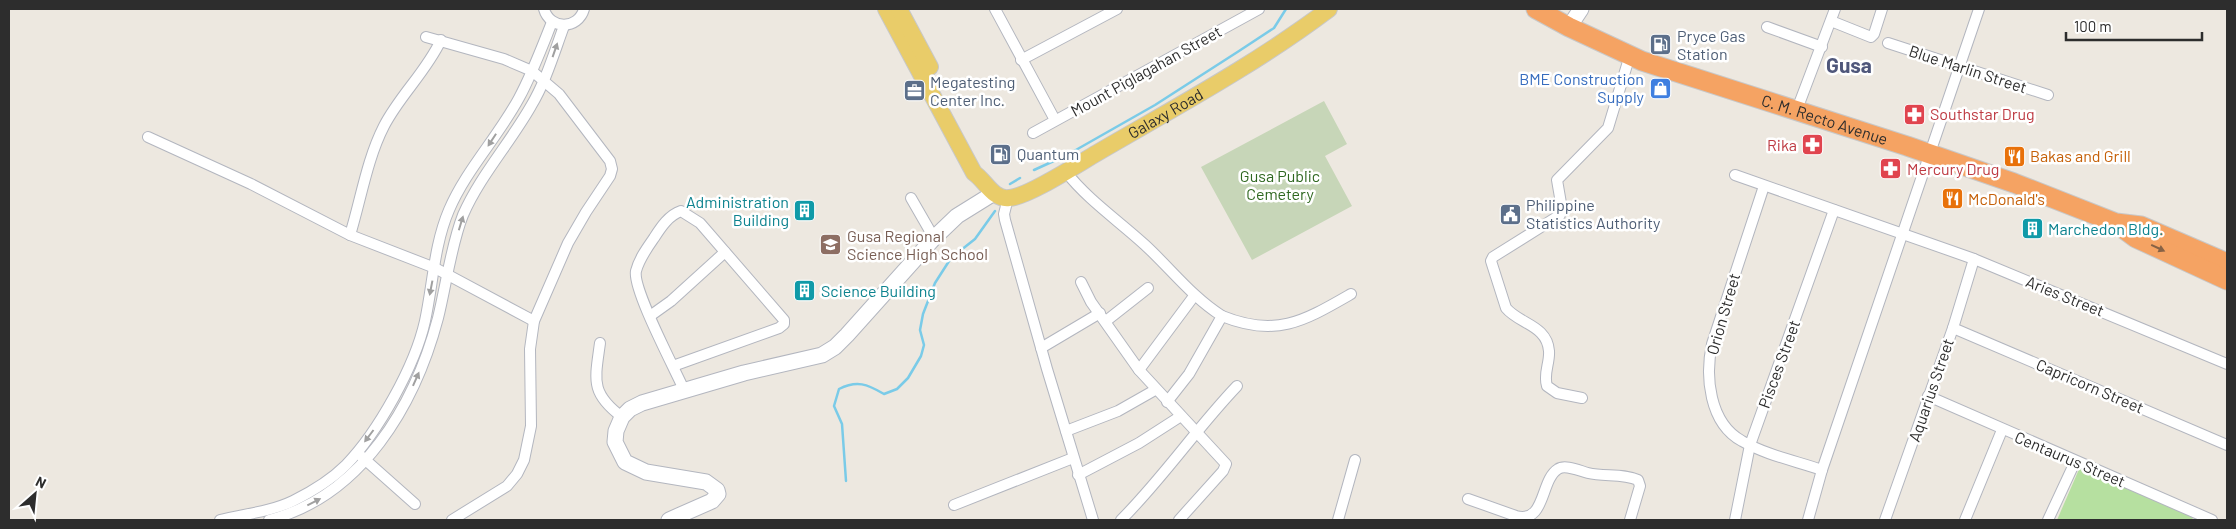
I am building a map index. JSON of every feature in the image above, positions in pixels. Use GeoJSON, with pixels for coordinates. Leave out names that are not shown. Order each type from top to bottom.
{"type":"FeatureCollection","features":[{"type":"Feature","properties":{"kind":"highway","name":"C. M. Recto Avenue"},"geometry":{"type":"LineString","coordinates":[[1536,9],[1630,56],[2014,183],[2116,223],[2141,226],[2159,232],[2227,263]]}},
{"type":"Feature","properties":{"kind":"highway","name":"C. M. Recto Avenue"},"geometry":{"type":"LineString","coordinates":[[2116,223],[2136,238],[2227,280]]}},
{"type":"Feature","properties":{"kind":"main road","name":"Galaxy Road"},"geometry":{"type":"LineString","coordinates":[[1001,196],[1021,195],[1066,172],[1263,57],[1329,9]]}},
{"type":"Feature","properties":{"kind":"main road"},"geometry":{"type":"LineString","coordinates":[[1569,27],[1581,9]]}},
{"type":"Feature","properties":{"kind":"main road"},"geometry":{"type":"LineString","coordinates":[[669,520],[712,502],[718,494],[706,482],[646,472],[625,462],[615,442],[616,431],[622,417],[637,405],[744,373],[822,356],[835,347],[934,238],[957,216],[1001,196],[982,179],[982,168],[893,10]]}},
{"type":"Feature","properties":{"kind":"street"},"geometry":{"type":"LineString","coordinates":[[544,9],[547,17],[552,22],[564,26],[576,22],[584,9]]}},
{"type":"Feature","properties":{"kind":"street"},"geometry":{"type":"LineString","coordinates":[[995,9],[1055,120]]}},
{"type":"Feature","properties":{"kind":"street"},"geometry":{"type":"LineString","coordinates":[[1021,60],[1117,9]]}},
{"type":"Feature","properties":{"kind":"street","name":"Mount Piglagahan Street"},"geometry":{"type":"LineString","coordinates":[[1033,133],[1259,9]]}},
{"type":"Feature","properties":{"kind":"street"},"geometry":{"type":"LineString","coordinates":[[1796,112],[1835,9]]}},
{"type":"Feature","properties":{"kind":"street"},"geometry":{"type":"LineString","coordinates":[[1831,21],[1871,36],[1874,34],[1882,9]]}},
{"type":"Feature","properties":{"kind":"street"},"geometry":{"type":"LineString","coordinates":[[1808,520],[1822,470],[1979,9]]}},
{"type":"Feature","properties":{"kind":"street"},"geometry":{"type":"LineString","coordinates":[[220,520],[240,518],[292,502],[329,480],[356,453],[379,422],[414,355],[425,323],[439,241],[456,194],[519,99],[552,22]]}},
{"type":"Feature","properties":{"kind":"street"},"geometry":{"type":"LineString","coordinates":[[269,520],[320,500],[338,488],[366,460],[403,408],[417,380],[438,319],[463,217],[497,158],[531,106],[544,81],[564,26]]}},
{"type":"Feature","properties":{"kind":"street"},"geometry":{"type":"LineString","coordinates":[[1767,27],[1822,47]]}},
{"type":"Feature","properties":{"kind":"street"},"geometry":{"type":"LineString","coordinates":[[426,37],[504,59],[532,72],[559,94],[572,109],[610,161],[612,169],[606,184],[586,212],[568,243],[534,321],[530,349],[531,426],[524,460],[517,474],[506,486],[452,520]]}},
{"type":"Feature","properties":{"kind":"street"},"geometry":{"type":"LineString","coordinates":[[350,235],[371,161],[383,128],[393,111],[432,59],[441,40]]}},
{"type":"Feature","properties":{"kind":"street","name":"Blue Marlin Street"},"geometry":{"type":"LineString","coordinates":[[1888,43],[2048,95]]}},
{"type":"Feature","properties":{"kind":"street"},"geometry":{"type":"LineString","coordinates":[[1582,398],[1557,393],[1547,386],[1545,380],[1549,350],[1546,341],[1534,326],[1511,314],[1506,308],[1491,261],[1493,257],[1560,215],[1562,209],[1557,180],[1608,128],[1630,56]]}},
{"type":"Feature","properties":{"kind":"street"},"geometry":{"type":"LineString","coordinates":[[148,137],[251,184],[350,235],[435,268],[534,321]]}},
{"type":"Feature","properties":{"kind":"street"},"geometry":{"type":"LineString","coordinates":[[1066,172],[1079,188],[1146,247],[1194,296],[1222,316],[1236,322],[1254,325],[1286,326],[1321,311],[1351,294]]}},
{"type":"Feature","properties":{"kind":"street","name":"Aries Street"},"geometry":{"type":"LineString","coordinates":[[1735,175],[1974,259],[2227,364]]}},
{"type":"Feature","properties":{"kind":"street","name":"Orion Street"},"geometry":{"type":"LineString","coordinates":[[1764,186],[1712,344],[1709,364],[1710,388],[1721,418],[1734,436],[1750,445],[1822,470]]}},
{"type":"Feature","properties":{"kind":"street"},"geometry":{"type":"LineString","coordinates":[[1001,196],[1005,220],[1040,348],[1093,520]]}},
{"type":"Feature","properties":{"kind":"street"},"geometry":{"type":"LineString","coordinates":[[911,198],[934,238]]}},
{"type":"Feature","properties":{"kind":"street","name":"Pisces Street"},"geometry":{"type":"LineString","coordinates":[[1734,520],[1750,445],[1834,210]]}},
{"type":"Feature","properties":{"kind":"street"},"geometry":{"type":"LineString","coordinates":[[673,366],[779,328],[784,324],[784,320],[700,223],[687,213],[681,211],[676,212],[668,220],[645,251],[636,271],[636,281],[650,316],[673,366],[685,392]]}},
{"type":"Feature","properties":{"kind":"street"},"geometry":{"type":"LineString","coordinates":[[650,316],[671,301],[725,252]]}},
{"type":"Feature","properties":{"kind":"street","name":"Aquarius Street"},"geometry":{"type":"LineString","coordinates":[[1885,520],[1953,328],[1974,259]]}},
{"type":"Feature","properties":{"kind":"street"},"geometry":{"type":"LineString","coordinates":[[1081,282],[1139,370],[1155,390],[1224,460],[1226,467],[1179,520]]}},
{"type":"Feature","properties":{"kind":"street"},"geometry":{"type":"LineString","coordinates":[[1040,348],[1103,317],[1148,288]]}},
{"type":"Feature","properties":{"kind":"street"},"geometry":{"type":"LineString","coordinates":[[1139,370],[1194,296]]}},
{"type":"Feature","properties":{"kind":"street"},"geometry":{"type":"LineString","coordinates":[[1167,402],[1189,374],[1222,316]]}},
{"type":"Feature","properties":{"kind":"street","name":"Capricorn Street"},"geometry":{"type":"LineString","coordinates":[[1953,328],[2227,444]]}},
{"type":"Feature","properties":{"kind":"street"},"geometry":{"type":"LineString","coordinates":[[600,343],[596,379],[598,392],[607,406],[622,417]]}},
{"type":"Feature","properties":{"kind":"street"},"geometry":{"type":"LineString","coordinates":[[1121,520],[1146,495],[1237,386]]}},
{"type":"Feature","properties":{"kind":"street"},"geometry":{"type":"LineString","coordinates":[[1066,431],[1118,411],[1155,390]]}},
{"type":"Feature","properties":{"kind":"street","name":"Centaurus Street"},"geometry":{"type":"LineString","coordinates":[[1928,396],[2208,520]]}},
{"type":"Feature","properties":{"kind":"street"},"geometry":{"type":"LineString","coordinates":[[1078,475],[1139,443],[1180,416]]}},
{"type":"Feature","properties":{"kind":"street"},"geometry":{"type":"LineString","coordinates":[[1965,520],[2002,430]]}},
{"type":"Feature","properties":{"kind":"street"},"geometry":{"type":"LineString","coordinates":[[356,453],[415,504]]}},
{"type":"Feature","properties":{"kind":"street"},"geometry":{"type":"LineString","coordinates":[[954,505],[1073,458]]}},
{"type":"Feature","properties":{"kind":"street"},"geometry":{"type":"LineString","coordinates":[[1338,520],[1355,460]]}},
{"type":"Feature","properties":{"kind":"street"},"geometry":{"type":"LineString","coordinates":[[2048,520],[2076,462]]}},
{"type":"Feature","properties":{"kind":"street"},"geometry":{"type":"LineString","coordinates":[[1468,499],[1516,516],[1528,517],[1536,511],[1555,471],[1565,468],[1598,475],[1632,477],[1638,480],[1640,486],[1630,520]]}},
{"type":"Feature","properties":{"kind":"green space","name":"Gusa Public Cemetery"},"geometry":{"type":"Polygon","coordinates":[[[1324,101],[1347,144],[1325,156],[1352,206],[1252,260],[1201,167],[1324,101]]]}},
{"type":"Feature","properties":{"kind":"green space"},"geometry":{"type":"Polygon","coordinates":[[[2080,467],[2194,515],[2192,520],[2057,520],[2080,467]]]}},
{"type":"Feature","properties":{"kind":"waterway"},"geometry":{"type":"LineString","coordinates":[[1034,170],[1067,155],[1155,105],[1274,28],[1286,9]]}},
{"type":"Feature","properties":{"kind":"waterway"},"geometry":{"type":"LineString","coordinates":[[1010,184],[1020,178]]}},
{"type":"Feature","properties":{"kind":"waterway"},"geometry":{"type":"LineString","coordinates":[[846,481],[842,424],[834,406],[839,389],[845,386],[862,384],[884,394],[897,389],[908,378],[921,356],[924,345],[920,330],[923,314],[935,283],[951,258],[975,239],[995,211]]}},
{"type":"Feature","properties":{"kind":"place","name":"Pryce Gas Station"},"geometry":{"type":"Point","coordinates":[1661,45]}},
{"type":"Feature","properties":{"kind":"place","name":"BME Construction Supply"},"geometry":{"type":"Point","coordinates":[1660,88]}},
{"type":"Feature","properties":{"kind":"place","name":"Megatesting Center Inc."},"geometry":{"type":"Point","coordinates":[914,91]}},
{"type":"Feature","properties":{"kind":"place","name":"Southstar Drug"},"geometry":{"type":"Point","coordinates":[1914,114]}},
{"type":"Feature","properties":{"kind":"place","name":"Rika"},"geometry":{"type":"Point","coordinates":[1813,145]}},
{"type":"Feature","properties":{"kind":"place","name":"Quantum"},"geometry":{"type":"Point","coordinates":[1001,154]}},
{"type":"Feature","properties":{"kind":"place","name":"Bakas and Grill"},"geometry":{"type":"Point","coordinates":[2014,156]}},
{"type":"Feature","properties":{"kind":"place","name":"Mercury Drug"},"geometry":{"type":"Point","coordinates":[1891,169]}},
{"type":"Feature","properties":{"kind":"place","name":"McDonald's"},"geometry":{"type":"Point","coordinates":[1952,199]}},
{"type":"Feature","properties":{"kind":"place","name":"Administration Building"},"geometry":{"type":"Point","coordinates":[805,211]}},
{"type":"Feature","properties":{"kind":"place","name":"Philippine Statistics Authority"},"geometry":{"type":"Point","coordinates":[1510,214]}},
{"type":"Feature","properties":{"kind":"place","name":"Marchedon Bldg."},"geometry":{"type":"Point","coordinates":[2032,229]}},
{"type":"Feature","properties":{"kind":"place","name":"Gusa Regional Science High School"},"geometry":{"type":"Point","coordinates":[831,245]}},
{"type":"Feature","properties":{"kind":"place","name":"Science Building"},"geometry":{"type":"Point","coordinates":[805,291]}},
{"type":"Feature","properties":{"kind":"district","name":"Gusa"},"geometry":{"type":"Point","coordinates":[1849,66]}}]}
